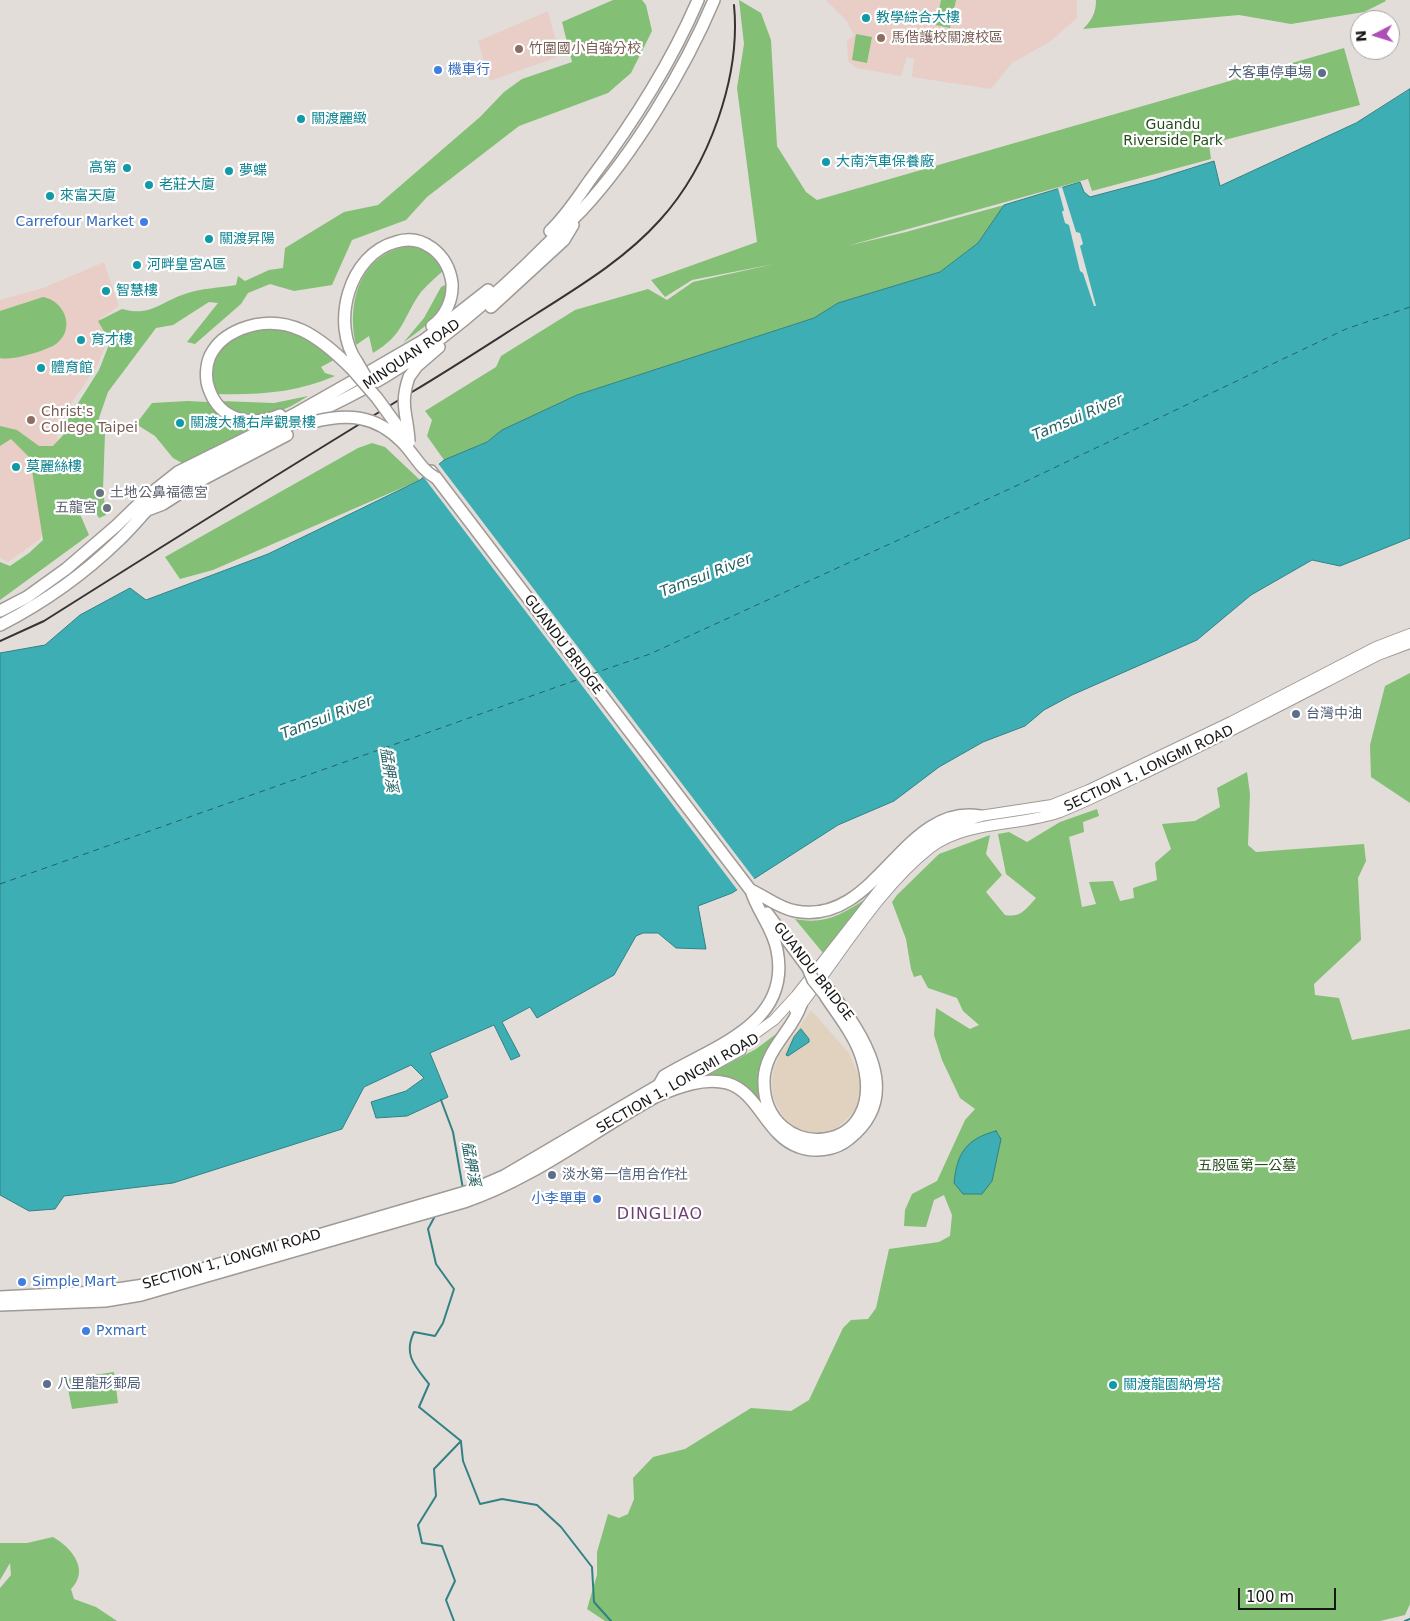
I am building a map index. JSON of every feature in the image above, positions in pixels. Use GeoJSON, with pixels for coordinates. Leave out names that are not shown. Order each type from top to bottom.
{"type":"FeatureCollection","features":[{"type":"Feature","properties":{"kind":"main road","name":"MINQUAN ROAD"},"geometry":{"type":"LineString","coordinates":[[0,625],[47,598],[85,570],[110,549],[150,509],[159,496],[201,469],[367,387],[402,366],[470,310],[554,228],[583,193],[651,92],[681,40],[698,0]]}},
{"type":"Feature","properties":{"kind":"main road","name":"MINQUAN ROAD"},"geometry":{"type":"LineString","coordinates":[[399,353],[424,340],[502,288],[583,208],[630,151],[650,120],[713,3]]}},
{"type":"Feature","properties":{"kind":"main road"},"geometry":{"type":"LineString","coordinates":[[409,442],[409,429],[403,405],[405,389],[417,366],[504,296],[564,240],[583,208]]}},
{"type":"Feature","properties":{"kind":"main road","name":"GUANDU BRIDGE"},"geometry":{"type":"LineString","coordinates":[[399,353],[411,341],[435,324],[444,314],[452,297],[449,267],[439,253],[425,242],[405,239],[386,244],[371,255],[359,271],[350,288],[344,313],[345,337],[354,365],[436,478],[751,890],[808,968],[813,980],[827,993],[864,1042],[876,1073],[875,1104],[864,1126],[846,1142],[834,1148],[812,1150],[800,1148],[776,1134],[743,1092],[727,1083],[706,1081],[673,1089]]}},
{"type":"Feature","properties":{"kind":"main road","name":"GUANDU BRIDGE"},"geometry":{"type":"LineString","coordinates":[[312,402],[256,422],[231,417],[221,409],[212,397],[207,384],[210,356],[218,342],[229,334],[248,326],[268,323],[287,325],[322,340],[354,365]]}},
{"type":"Feature","properties":{"kind":"main road"},"geometry":{"type":"LineString","coordinates":[[0,612],[27,597],[66,569],[145,498],[178,472],[292,415],[399,353]]}},
{"type":"Feature","properties":{"kind":"main road"},"geometry":{"type":"LineString","coordinates":[[150,509],[164,504],[194,484],[313,422],[344,416],[364,418],[385,428],[402,442],[425,472],[436,478]]}},
{"type":"Feature","properties":{"kind":"main road","name":"SECTION 1, LONGMI ROAD"},"geometry":{"type":"LineString","coordinates":[[0,1306],[105,1301],[141,1295],[410,1218],[464,1196],[504,1176],[659,1085],[748,1038],[774,1020],[788,1006],[905,858],[941,831],[980,816],[1032,810],[1052,805],[1089,790],[1231,722],[1376,647],[1410,634]]}},
{"type":"Feature","properties":{"kind":"main road","name":"SECTION 1, LONGMI ROAD"},"geometry":{"type":"LineString","coordinates":[[0,1297],[97,1292],[151,1284],[507,1184],[636,1107],[673,1089],[752,1044],[801,1006],[893,884],[912,863],[932,847],[953,836],[978,828],[1058,812],[1092,798],[1177,758],[1378,655],[1410,643]]}},
{"type":"Feature","properties":{"kind":"main road"},"geometry":{"type":"LineString","coordinates":[[751,890],[784,908],[796,912],[816,912],[839,907],[861,893],[876,880],[908,845],[922,833],[942,822],[967,814],[980,816]]}},
{"type":"Feature","properties":{"kind":"main road","name":"GUANDU BRIDGE"},"geometry":{"type":"LineString","coordinates":[[659,1085],[664,1076],[746,1030],[769,1007],[777,983],[778,950],[773,934],[756,907],[751,890]]}},
{"type":"Feature","properties":{"kind":"main road"},"geometry":{"type":"LineString","coordinates":[[801,1006],[798,1015],[770,1055],[765,1073],[766,1097],[777,1120],[788,1130],[808,1139],[830,1139],[852,1127],[860,1117],[867,1090],[861,1055],[827,993]]}},
{"type":"Feature","properties":{"kind":"shaded area"},"geometry":{"type":"Polygon","coordinates":[[[826,0],[1077,0],[1077,18],[1051,41],[1012,63],[991,89],[912,77],[914,59],[907,57],[901,76],[856,68],[848,61],[847,41],[854,35],[846,20],[826,0]]]}},
{"type":"Feature","properties":{"kind":"shaded area","name":"竹圍國小自強分校"},"geometry":{"type":"Polygon","coordinates":[[[548,11],[560,56],[490,81],[478,41],[548,11]]]}},
{"type":"Feature","properties":{"kind":"shaded area","name":"Christ's College Taipei"},"geometry":{"type":"Polygon","coordinates":[[[104,262],[119,306],[100,319],[107,342],[98,364],[69,407],[57,433],[58,475],[54,510],[39,540],[8,562],[0,558],[0,300],[43,288],[104,262]]]}},
{"type":"Feature","properties":{"kind":"shaded area"},"geometry":{"type":"Polygon","coordinates":[[[811,1010],[849,1053],[861,1081],[859,1102],[854,1112],[836,1129],[823,1132],[809,1132],[797,1129],[780,1112],[773,1097],[773,1071],[779,1056],[811,1010]]]}},
{"type":"Feature","properties":{"kind":"green space"},"geometry":{"type":"Polygon","coordinates":[[[613,0],[642,0],[646,5],[652,31],[631,73],[608,93],[519,126],[427,197],[406,220],[352,240],[332,285],[294,291],[270,284],[248,293],[241,304],[195,344],[187,342],[218,303],[209,302],[173,325],[156,328],[108,392],[99,418],[105,433],[103,490],[106,515],[99,518],[89,501],[80,514],[89,535],[0,600],[0,562],[10,566],[29,553],[43,540],[30,458],[11,439],[0,446],[0,426],[17,430],[39,446],[53,446],[65,433],[68,419],[99,370],[110,342],[98,321],[122,309],[132,311],[148,310],[191,292],[236,285],[238,276],[245,281],[269,270],[283,268],[285,248],[344,212],[378,205],[480,117],[504,92],[522,79],[572,62],[562,22],[613,0]]]}},
{"type":"Feature","properties":{"kind":"green space","name":"Guandu Riverside Park"},"geometry":{"type":"Polygon","coordinates":[[[739,0],[761,13],[771,40],[777,146],[806,192],[817,200],[1344,48],[1360,105],[1209,144],[1211,159],[1092,191],[1088,179],[847,246],[1004,205],[978,243],[940,272],[838,303],[814,318],[577,395],[503,430],[487,442],[444,460],[427,436],[432,420],[425,411],[496,367],[501,356],[575,310],[648,289],[667,300],[693,282],[774,264],[692,280],[665,297],[651,280],[757,242],[737,88],[744,44],[739,0]]]}},
{"type":"Feature","properties":{"kind":"green space"},"geometry":{"type":"Polygon","coordinates":[[[941,0],[956,0],[950,28],[936,25],[941,0]]]}},
{"type":"Feature","properties":{"kind":"green space"},"geometry":{"type":"Polygon","coordinates":[[[1096,0],[1386,1],[1368,10],[1350,10],[1350,14],[1291,24],[1239,15],[1083,29],[1093,16],[1096,0]]]}},
{"type":"Feature","properties":{"kind":"green space"},"geometry":{"type":"Polygon","coordinates":[[[856,34],[872,37],[867,63],[852,60],[856,34]]]}},
{"type":"Feature","properties":{"kind":"green space"},"geometry":{"type":"Polygon","coordinates":[[[411,246],[431,253],[444,270],[421,292],[397,332],[373,353],[369,336],[356,345],[353,329],[353,312],[361,281],[369,268],[380,258],[394,250],[411,246]]]}},
{"type":"Feature","properties":{"kind":"green space"},"geometry":{"type":"Polygon","coordinates":[[[447,284],[444,303],[439,311],[426,325],[403,343],[424,318],[441,287],[447,284]]]}},
{"type":"Feature","properties":{"kind":"green space"},"geometry":{"type":"Polygon","coordinates":[[[43,297],[57,304],[65,316],[66,331],[62,338],[51,347],[37,352],[20,357],[0,358],[0,311],[43,297]]]}},
{"type":"Feature","properties":{"kind":"green space"},"geometry":{"type":"Polygon","coordinates":[[[258,327],[290,332],[317,345],[334,360],[321,367],[325,373],[335,376],[306,386],[277,392],[216,394],[213,380],[213,365],[222,344],[231,337],[258,327]]]}},
{"type":"Feature","properties":{"kind":"green space"},"geometry":{"type":"Polygon","coordinates":[[[308,396],[292,406],[273,414],[254,417],[245,417],[234,413],[220,401],[274,403],[308,396]]]}},
{"type":"Feature","properties":{"kind":"green space"},"geometry":{"type":"Polygon","coordinates":[[[208,402],[220,414],[233,422],[255,426],[264,425],[184,464],[173,458],[155,436],[136,424],[152,403],[208,402]]]}},
{"type":"Feature","properties":{"kind":"green space"},"geometry":{"type":"Polygon","coordinates":[[[372,443],[385,447],[420,480],[213,570],[180,579],[165,557],[358,448],[372,443]]]}},
{"type":"Feature","properties":{"kind":"green space"},"geometry":{"type":"Polygon","coordinates":[[[1410,673],[1410,803],[1371,777],[1370,745],[1385,686],[1410,673]]]}},
{"type":"Feature","properties":{"kind":"green space","name":"五股區第一公墓"},"geometry":{"type":"Polygon","coordinates":[[[1247,772],[1250,794],[1248,845],[1256,852],[1364,844],[1366,861],[1358,878],[1361,940],[1314,984],[1315,995],[1339,998],[1352,1040],[1410,1029],[1410,1604],[1405,1615],[1380,1621],[605,1621],[587,1609],[597,1575],[597,1552],[608,1514],[619,1518],[628,1514],[634,1499],[633,1478],[653,1457],[685,1449],[751,1408],[791,1411],[809,1400],[843,1328],[851,1320],[868,1319],[876,1308],[889,1249],[939,1242],[950,1236],[952,1215],[944,1195],[934,1200],[926,1227],[904,1226],[905,1210],[912,1194],[937,1181],[965,1120],[975,1109],[960,1098],[942,1060],[934,1035],[936,1008],[970,1029],[979,1025],[963,1011],[957,998],[928,988],[921,975],[914,977],[906,939],[892,902],[897,895],[939,854],[990,835],[986,854],[1002,875],[986,892],[1005,915],[1019,914],[1036,898],[1006,874],[998,834],[1009,832],[1027,842],[1060,822],[1097,809],[1099,816],[1083,822],[1084,832],[1069,837],[1082,907],[1096,904],[1089,882],[1113,881],[1120,901],[1134,898],[1133,888],[1157,880],[1155,863],[1171,849],[1162,824],[1195,821],[1220,807],[1217,788],[1247,772]]]}},
{"type":"Feature","properties":{"kind":"green space"},"geometry":{"type":"Polygon","coordinates":[[[867,898],[823,953],[795,919],[816,921],[833,917],[867,898]]]}},
{"type":"Feature","properties":{"kind":"green space"},"geometry":{"type":"Polygon","coordinates":[[[780,1031],[759,1078],[760,1102],[748,1093],[694,1082],[756,1049],[780,1031]]]}},
{"type":"Feature","properties":{"kind":"green space"},"geometry":{"type":"Polygon","coordinates":[[[114,1372],[118,1403],[72,1409],[66,1379],[114,1372]]]}},
{"type":"Feature","properties":{"kind":"green space"},"geometry":{"type":"Polygon","coordinates":[[[53,1537],[72,1553],[79,1567],[79,1574],[71,1589],[74,1599],[96,1607],[117,1621],[0,1621],[0,1588],[11,1575],[10,1563],[0,1580],[0,1543],[27,1543],[53,1537]]]}},
{"type":"Feature","properties":{"kind":"water","name":"Tamsui River"},"geometry":{"type":"Polygon","coordinates":[[[1410,89],[1410,538],[1340,566],[1312,560],[1251,595],[1197,640],[1072,695],[1044,710],[1025,726],[983,742],[939,767],[894,801],[838,825],[732,893],[698,906],[706,949],[676,948],[658,933],[643,933],[636,936],[614,975],[537,1018],[530,1007],[502,1022],[520,1056],[511,1060],[494,1025],[430,1053],[448,1097],[407,1116],[376,1118],[371,1102],[406,1091],[424,1078],[411,1065],[364,1087],[342,1129],[173,1183],[64,1196],[55,1209],[29,1211],[0,1195],[0,653],[45,645],[80,615],[130,588],[146,600],[268,554],[420,480],[444,460],[487,442],[502,430],[577,395],[814,318],[838,303],[940,272],[978,243],[1004,205],[1080,182],[1084,192],[1090,197],[1154,180],[1214,161],[1220,186],[1356,123],[1410,89]]]}},
{"type":"Feature","properties":{"kind":"water"},"geometry":{"type":"Polygon","coordinates":[[[801,1029],[809,1039],[809,1042],[788,1056],[786,1055],[794,1037],[801,1029]]]}},
{"type":"Feature","properties":{"kind":"water"},"geometry":{"type":"Polygon","coordinates":[[[996,1131],[1001,1139],[992,1181],[982,1194],[963,1194],[954,1183],[955,1172],[961,1155],[970,1143],[977,1138],[996,1131]]]}},
{"type":"Feature","properties":{"kind":"pier"},"geometry":{"type":"Polygon","coordinates":[[[1062,187],[1076,232],[1080,233],[1083,244],[1080,246],[1096,306],[1094,306],[1083,273],[1080,271],[1069,225],[1065,223],[1062,212],[1064,210],[1058,188],[1062,187]]]}},
{"type":"Feature","properties":{"kind":"pier"},"geometry":{"type":"Polygon","coordinates":[[[437,462],[756,881],[739,892],[422,475],[437,462]]]}},
{"type":"Feature","properties":{"kind":"waterway","name":"艋舺溪"},"geometry":{"type":"LineString","coordinates":[[441,1100],[453,1132],[463,1189]]}},
{"type":"Feature","properties":{"kind":"waterway","name":"艋舺溪"},"geometry":{"type":"LineString","coordinates":[[435,1216],[428,1229],[436,1264],[454,1289],[443,1323],[435,1336],[414,1332],[411,1340],[410,1354],[415,1366],[429,1384],[419,1407],[461,1441],[434,1469],[436,1496],[418,1525],[422,1543],[442,1546],[455,1581],[446,1600],[454,1621]]}},
{"type":"Feature","properties":{"kind":"waterway"},"geometry":{"type":"LineString","coordinates":[[461,1442],[463,1461],[480,1504],[502,1499],[537,1505],[561,1527],[592,1567],[594,1602],[611,1621]]}},
{"type":"Feature","properties":{"kind":"waterway"},"geometry":{"type":"LineString","coordinates":[[1405,1621],[1410,1619]]}},
{"type":"Feature","properties":{"kind":"ferry route"},"geometry":{"type":"LineString","coordinates":[[592,674],[650,654],[1016,486],[1346,329],[1410,307]]}},
{"type":"Feature","properties":{"kind":"ferry route"},"geometry":{"type":"LineString","coordinates":[[0,884],[582,678]]}},
{"type":"Feature","properties":{"kind":"railway"},"geometry":{"type":"LineString","coordinates":[[0,641],[44,621],[443,373],[585,282],[632,247],[660,220],[678,198],[707,147],[727,90],[735,33],[734,5]]}},
{"type":"Feature","properties":{"kind":"place","name":"教學綜合大樓"},"geometry":{"type":"Point","coordinates":[866,18]}},
{"type":"Feature","properties":{"kind":"place","name":"馬偕護校關渡校區"},"geometry":{"type":"Point","coordinates":[881,38]}},
{"type":"Feature","properties":{"kind":"place","name":"竹圍國小自強分校"},"geometry":{"type":"Point","coordinates":[519,49]}},
{"type":"Feature","properties":{"kind":"place","name":"機車行"},"geometry":{"type":"Point","coordinates":[438,70]}},
{"type":"Feature","properties":{"kind":"place","name":"大客車停車場"},"geometry":{"type":"Point","coordinates":[1322,73]}},
{"type":"Feature","properties":{"kind":"place","name":"關渡麗緻"},"geometry":{"type":"Point","coordinates":[301,119]}},
{"type":"Feature","properties":{"kind":"place","name":"大南汽車保養廠"},"geometry":{"type":"Point","coordinates":[826,162]}},
{"type":"Feature","properties":{"kind":"place","name":"高第"},"geometry":{"type":"Point","coordinates":[127,168]}},
{"type":"Feature","properties":{"kind":"place","name":"夢蝶"},"geometry":{"type":"Point","coordinates":[229,171]}},
{"type":"Feature","properties":{"kind":"place","name":"老莊大廈"},"geometry":{"type":"Point","coordinates":[149,185]}},
{"type":"Feature","properties":{"kind":"place","name":"來富天廈"},"geometry":{"type":"Point","coordinates":[50,196]}},
{"type":"Feature","properties":{"kind":"place","name":"Carrefour Market"},"geometry":{"type":"Point","coordinates":[144,222]}},
{"type":"Feature","properties":{"kind":"place","name":"關渡昇陽"},"geometry":{"type":"Point","coordinates":[209,239]}},
{"type":"Feature","properties":{"kind":"place","name":"河畔皇宮A區"},"geometry":{"type":"Point","coordinates":[137,265]}},
{"type":"Feature","properties":{"kind":"place","name":"智慧樓"},"geometry":{"type":"Point","coordinates":[106,291]}},
{"type":"Feature","properties":{"kind":"place","name":"育才樓"},"geometry":{"type":"Point","coordinates":[81,340]}},
{"type":"Feature","properties":{"kind":"place","name":"體育館"},"geometry":{"type":"Point","coordinates":[41,368]}},
{"type":"Feature","properties":{"kind":"place","name":"Christ's College Taipei"},"geometry":{"type":"Point","coordinates":[31,420]}},
{"type":"Feature","properties":{"kind":"place","name":"關渡大橋右岸觀景樓"},"geometry":{"type":"Point","coordinates":[180,423]}},
{"type":"Feature","properties":{"kind":"place","name":"莫麗絲樓"},"geometry":{"type":"Point","coordinates":[16,467]}},
{"type":"Feature","properties":{"kind":"place","name":"土地公鼻福德宮"},"geometry":{"type":"Point","coordinates":[100,493]}},
{"type":"Feature","properties":{"kind":"place","name":"五龍宮"},"geometry":{"type":"Point","coordinates":[107,508]}},
{"type":"Feature","properties":{"kind":"place","name":"台灣中油"},"geometry":{"type":"Point","coordinates":[1296,714]}},
{"type":"Feature","properties":{"kind":"place","name":"淡水第一信用合作社"},"geometry":{"type":"Point","coordinates":[552,1175]}},
{"type":"Feature","properties":{"kind":"place","name":"小李單車"},"geometry":{"type":"Point","coordinates":[597,1199]}},
{"type":"Feature","properties":{"kind":"place","name":"Simple Mart"},"geometry":{"type":"Point","coordinates":[22,1282]}},
{"type":"Feature","properties":{"kind":"place","name":"Pxmart"},"geometry":{"type":"Point","coordinates":[86,1331]}},
{"type":"Feature","properties":{"kind":"place","name":"八里龍形郵局"},"geometry":{"type":"Point","coordinates":[47,1384]}},
{"type":"Feature","properties":{"kind":"place","name":"關渡龍園納骨塔"},"geometry":{"type":"Point","coordinates":[1113,1385]}},
{"type":"Feature","properties":{"kind":"district","name":"DINGLIAO"},"geometry":{"type":"Point","coordinates":[660,1215]}}]}
